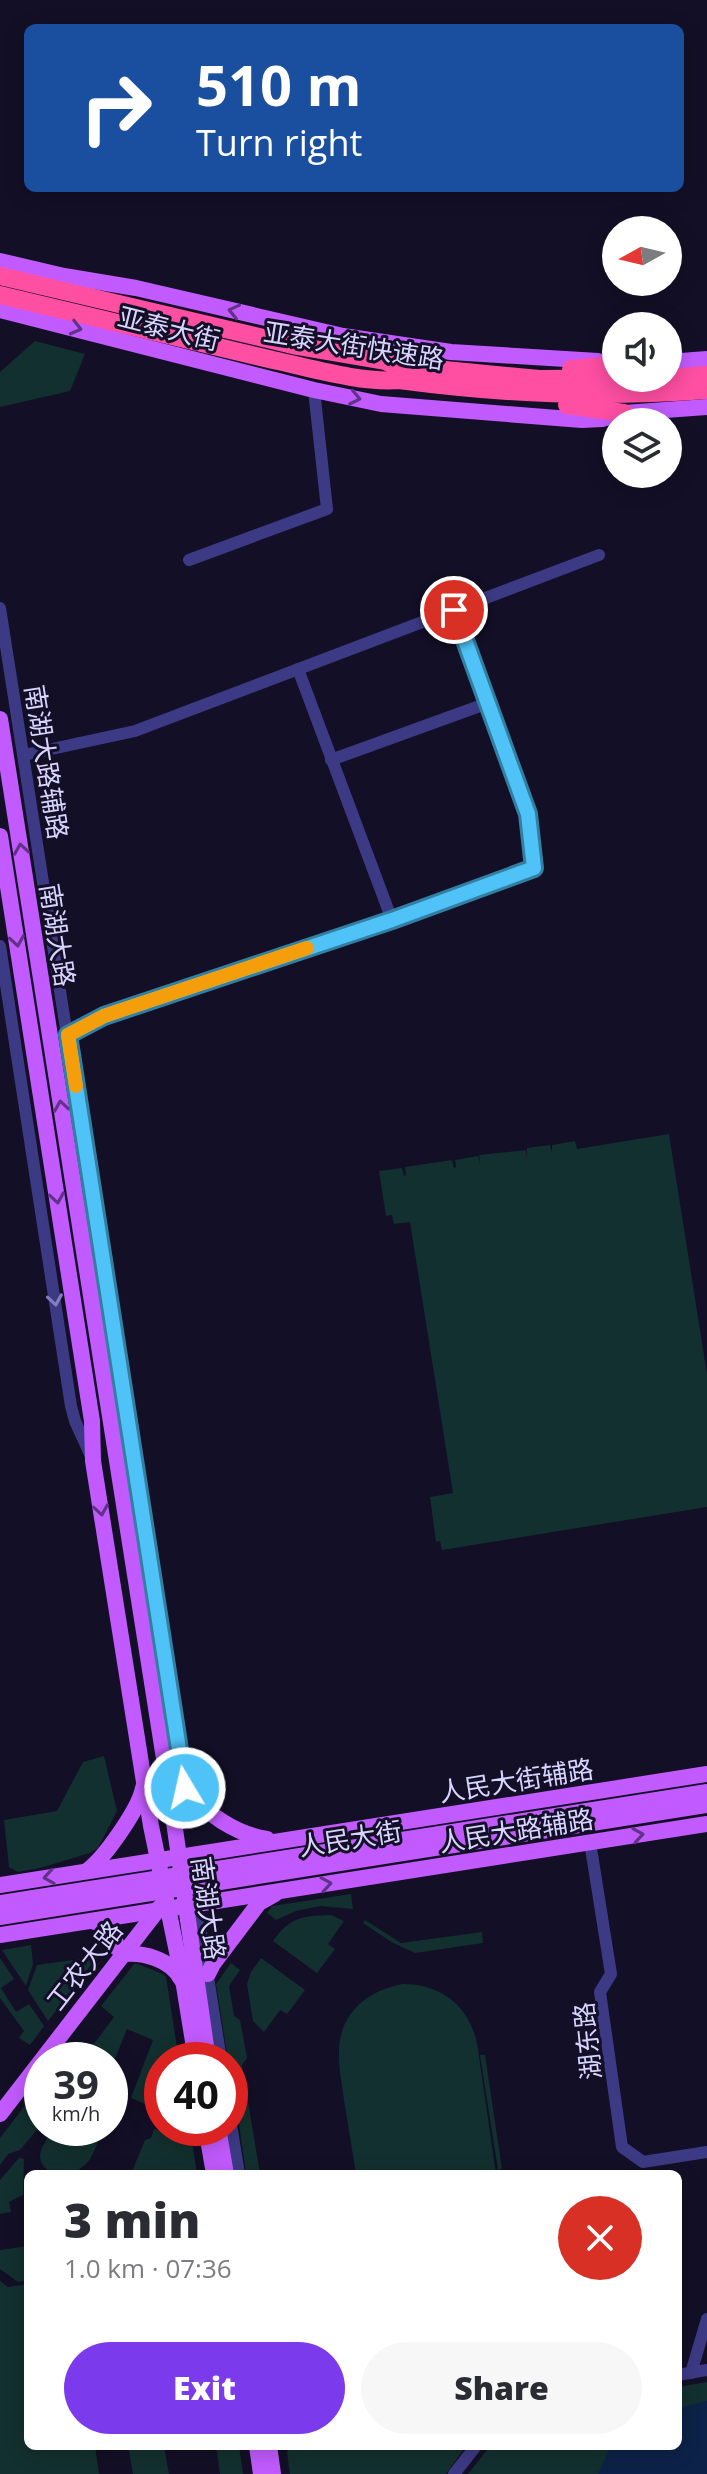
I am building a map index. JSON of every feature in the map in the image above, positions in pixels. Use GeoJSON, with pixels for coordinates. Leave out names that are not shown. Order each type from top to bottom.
{"type":"FeatureCollection","features":[{"type":"Feature","properties":{"kind":"highway","name":"亚泰大街快速路"},"geometry":{"type":"LineString","coordinates":[[0,276],[297,346],[388,381],[540,394],[599,395],[707,390]]}},
{"type":"Feature","properties":{"kind":"highway","name":"亚泰大街快速路"},"geometry":{"type":"LineString","coordinates":[[0,295],[226,349],[356,367],[385,361],[446,372],[539,379],[602,378]]}},
{"type":"Feature","properties":{"kind":"highway"},"geometry":{"type":"LineString","coordinates":[[385,361],[395,357],[541,370],[602,365]]}},
{"type":"Feature","properties":{"kind":"highway"},"geometry":{"type":"LineString","coordinates":[[682,377],[707,375]]}},
{"type":"Feature","properties":{"kind":"highway"},"geometry":{"type":"LineString","coordinates":[[388,381],[399,388],[602,410]]}},
{"type":"Feature","properties":{"kind":"main road","name":"亚泰大街"},"geometry":{"type":"LineString","coordinates":[[0,261],[136,288],[343,336],[451,352],[602,363]]}},
{"type":"Feature","properties":{"kind":"main road","name":"亚泰大街"},"geometry":{"type":"LineString","coordinates":[[0,310],[314,390],[381,404],[602,419]]}},
{"type":"Feature","properties":{"kind":"main road"},"geometry":{"type":"LineString","coordinates":[[682,361],[707,359]]}},
{"type":"Feature","properties":{"kind":"main road","name":"亚泰大街"},"geometry":{"type":"LineString","coordinates":[[682,409],[707,407]]}},
{"type":"Feature","properties":{"kind":"main road","name":"南湖大路"},"geometry":{"type":"LineString","coordinates":[[0,719],[174,1822],[182,1882],[163,1899]]}},
{"type":"Feature","properties":{"kind":"main road","name":"南湖大路"},"geometry":{"type":"LineString","coordinates":[[0,836],[92,1421],[93,1461],[143,1778],[163,1899],[184,1986],[193,2042]]}},
{"type":"Feature","properties":{"kind":"main road","name":"人民大街辅路"},"geometry":{"type":"LineString","coordinates":[[0,1885],[707,1774]]}},
{"type":"Feature","properties":{"kind":"main road"},"geometry":{"type":"LineString","coordinates":[[86,1871],[104,1855],[140,1799],[143,1778]]}},
{"type":"Feature","properties":{"kind":"main road"},"geometry":{"type":"LineString","coordinates":[[185,1788],[200,1807],[238,1830],[264,1839],[285,1840]]}},
{"type":"Feature","properties":{"kind":"main road","name":"人民大街"},"geometry":{"type":"LineString","coordinates":[[182,1882],[707,1792]]}},
{"type":"Feature","properties":{"kind":"main road","name":"人民大街"},"geometry":{"type":"LineString","coordinates":[[182,1882],[707,1805]]}},
{"type":"Feature","properties":{"kind":"main road","name":"人民大路辅路"},"geometry":{"type":"LineString","coordinates":[[0,1935],[92,1921],[163,1899],[288,1890],[707,1824]]}},
{"type":"Feature","properties":{"kind":"main road","name":"工农大路"},"geometry":{"type":"LineString","coordinates":[[0,2102],[163,1899],[182,1882]]}},
{"type":"Feature","properties":{"kind":"main road"},"geometry":{"type":"LineString","coordinates":[[208,1974],[259,1903],[288,1890]]}},
{"type":"Feature","properties":{"kind":"main road"},"geometry":{"type":"LineString","coordinates":[[0,1903],[163,1899]]}},
{"type":"Feature","properties":{"kind":"main road"},"geometry":{"type":"LineString","coordinates":[[0,1917],[163,1899]]}},
{"type":"Feature","properties":{"kind":"main road","name":"南湖大路"},"geometry":{"type":"LineString","coordinates":[[163,1899],[203,2042]]}},
{"type":"Feature","properties":{"kind":"main road"},"geometry":{"type":"LineString","coordinates":[[92,1921],[99,1922],[109,1931],[120,1951],[168,1964],[184,1986]]}},
{"type":"Feature","properties":{"kind":"main road","name":"工农大路"},"geometry":{"type":"LineString","coordinates":[[0,2114],[120,1951]]}},
{"type":"Feature","properties":{"kind":"main road"},"geometry":{"type":"LineString","coordinates":[[209,2146],[213,2170]]}},
{"type":"Feature","properties":{"kind":"main road"},"geometry":{"type":"LineString","coordinates":[[221,2146],[225,2170]]}},
{"type":"Feature","properties":{"kind":"main road"},"geometry":{"type":"LineString","coordinates":[[258,2450],[261,2474]]}},
{"type":"Feature","properties":{"kind":"main road"},"geometry":{"type":"LineString","coordinates":[[270,2450],[273,2474]]}},
{"type":"Feature","properties":{"kind":"street"},"geometry":{"type":"LineString","coordinates":[[189,560],[327,509],[314,390]]}},
{"type":"Feature","properties":{"kind":"street"},"geometry":{"type":"LineString","coordinates":[[24,755],[135,731],[599,555]]}},
{"type":"Feature","properties":{"kind":"street","name":"南湖大路辅路"},"geometry":{"type":"LineString","coordinates":[[0,608],[185,1788],[174,1822]]}},
{"type":"Feature","properties":{"kind":"street"},"geometry":{"type":"LineString","coordinates":[[68,1035],[104,1016],[392,920],[534,868],[528,814],[454,610]]}},
{"type":"Feature","properties":{"kind":"street"},"geometry":{"type":"LineString","coordinates":[[298,669],[392,920]]}},
{"type":"Feature","properties":{"kind":"street"},"geometry":{"type":"LineString","coordinates":[[331,760],[488,703]]}},
{"type":"Feature","properties":{"kind":"street"},"geometry":{"type":"LineString","coordinates":[[0,946],[71,1406],[93,1461]]}},
{"type":"Feature","properties":{"kind":"street","name":"湖东路"},"geometry":{"type":"LineString","coordinates":[[590,1842],[611,1974],[600,1992],[622,2147],[643,2162],[707,2152]]}},
{"type":"Feature","properties":{"kind":"street"},"geometry":{"type":"LineString","coordinates":[[163,1899],[199,1920],[218,2042]]}},
{"type":"Feature","properties":{"kind":"street"},"geometry":{"type":"LineString","coordinates":[[234,2146],[238,2170]]}},
{"type":"Feature","properties":{"kind":"street"},"geometry":{"type":"LineString","coordinates":[[685,2374],[707,2319]]}},
{"type":"Feature","properties":{"kind":"street"},"geometry":{"type":"LineString","coordinates":[[685,2374],[707,2370]]}},
{"type":"Feature","properties":{"kind":"street"},"geometry":{"type":"LineString","coordinates":[[454,2474],[473,2450]]}},
{"type":"Feature","properties":{"kind":"green space"},"geometry":{"type":"Polygon","coordinates":[[[35,341],[85,354],[70,391],[0,407],[0,372],[35,341]]]}},
{"type":"Feature","properties":{"kind":"green space"},"geometry":{"type":"Polygon","coordinates":[[[669,1134],[707,1374],[707,1507],[442,1550],[440,1541],[436,1542],[430,1497],[453,1493],[410,1222],[394,1224],[392,1215],[386,1216],[379,1171],[402,1168],[404,1176],[405,1167],[452,1160],[454,1168],[455,1160],[478,1156],[480,1164],[479,1155],[526,1150],[527,1157],[527,1148],[550,1145],[552,1153],[552,1145],[575,1141],[577,1149],[669,1134]]]}},
{"type":"Feature","properties":{"kind":"green space"},"geometry":{"type":"Polygon","coordinates":[[[104,1756],[117,1811],[98,1848],[40,1868],[18,1872],[9,1867],[4,1820],[57,1811],[83,1762],[104,1756]]]}},
{"type":"Feature","properties":{"kind":"green space"},"geometry":{"type":"Polygon","coordinates":[[[351,1894],[353,1909],[320,1906],[296,1911],[276,1920],[267,1913],[272,1906],[351,1894]]]}},
{"type":"Feature","properties":{"kind":"green space"},"geometry":{"type":"Polygon","coordinates":[[[331,1915],[344,1921],[328,1944],[335,1949],[317,1973],[273,1941],[291,1922],[331,1915]]]}},
{"type":"Feature","properties":{"kind":"green space"},"geometry":{"type":"Polygon","coordinates":[[[365,1920],[401,1943],[482,1932],[483,1943],[415,1953],[393,1943],[363,1923],[365,1920]]]}},
{"type":"Feature","properties":{"kind":"green space"},"geometry":{"type":"Polygon","coordinates":[[[31,1945],[33,1964],[26,1986],[2,1950],[31,1945]]]}},
{"type":"Feature","properties":{"kind":"green space"},"geometry":{"type":"Polygon","coordinates":[[[94,1957],[95,1960],[48,2021],[28,1990],[37,1965],[94,1957]]]}},
{"type":"Feature","properties":{"kind":"green space"},"geometry":{"type":"Polygon","coordinates":[[[0,1958],[14,1979],[1,1988],[16,2012],[29,2004],[44,2026],[32,2042],[19,2038],[24,2031],[0,1998],[0,1958]]]}},
{"type":"Feature","properties":{"kind":"green space"},"geometry":{"type":"Polygon","coordinates":[[[261,1958],[305,1990],[287,2014],[280,2010],[264,2032],[253,2021],[247,1984],[261,1958]]]}},
{"type":"Feature","properties":{"kind":"green space"},"geometry":{"type":"Polygon","coordinates":[[[135,1963],[163,1974],[176,2042],[152,2042],[127,2029],[122,2042],[95,2042],[114,2017],[101,2006],[135,1963]]]}},
{"type":"Feature","properties":{"kind":"green space"},"geometry":{"type":"Polygon","coordinates":[[[231,1963],[240,1970],[229,1986],[234,2016],[240,2020],[244,2042],[225,2042],[216,1984],[231,1963]]]}},
{"type":"Feature","properties":{"kind":"green space"},"geometry":{"type":"Polygon","coordinates":[[[403,1984],[429,1988],[451,2000],[467,2018],[477,2043],[495,2170],[355,2170],[340,2068],[341,2037],[344,2025],[358,2005],[390,1987],[403,1984]]]}},
{"type":"Feature","properties":{"kind":"green space"},"geometry":{"type":"Polygon","coordinates":[[[480,2055],[485,2055],[502,2169],[498,2170],[480,2055]]]}},
{"type":"Feature","properties":{"kind":"green space"},"geometry":{"type":"Polygon","coordinates":[[[144,2064],[144,2103],[131,2098],[144,2064]]]}},
{"type":"Feature","properties":{"kind":"green space"},"geometry":{"type":"Polygon","coordinates":[[[248,2101],[259,2170],[245,2170],[242,2146],[248,2146],[248,2101]]]}},
{"type":"Feature","properties":{"kind":"green space"},"geometry":{"type":"Polygon","coordinates":[[[24,2107],[24,2145],[8,2154],[0,2165],[0,2138],[24,2107]]]}},
{"type":"Feature","properties":{"kind":"green space"},"geometry":{"type":"Polygon","coordinates":[[[144,2142],[144,2146],[193,2146],[196,2170],[133,2170],[144,2142]]]}},
{"type":"Feature","properties":{"kind":"green space"},"geometry":{"type":"Polygon","coordinates":[[[43,2146],[96,2146],[88,2162],[77,2170],[48,2170],[42,2164],[43,2146]]]}},
{"type":"Feature","properties":{"kind":"green space"},"geometry":{"type":"Polygon","coordinates":[[[19,2158],[24,2159],[23,2195],[9,2202],[11,2212],[0,2214],[0,2180],[19,2158]]]}},
{"type":"Feature","properties":{"kind":"green space"},"geometry":{"type":"Polygon","coordinates":[[[24,2247],[24,2281],[18,2282],[0,2269],[0,2250],[24,2247]]]}},
{"type":"Feature","properties":{"kind":"green space"},"geometry":{"type":"Polygon","coordinates":[[[0,2281],[8,2287],[24,2285],[24,2450],[96,2450],[99,2474],[0,2474],[0,2281]]]}},
{"type":"Feature","properties":{"kind":"green space"},"geometry":{"type":"Polygon","coordinates":[[[707,2382],[707,2474],[468,2474],[487,2450],[682,2450],[682,2386],[707,2382]]]}},
{"type":"Feature","properties":{"kind":"green space"},"geometry":{"type":"Polygon","coordinates":[[[129,2450],[165,2450],[169,2474],[133,2474],[129,2450]]]}},
{"type":"Feature","properties":{"kind":"green space"},"geometry":{"type":"Polygon","coordinates":[[[217,2450],[240,2450],[243,2474],[220,2474],[217,2450]]]}},
{"type":"Feature","properties":{"kind":"green space"},"geometry":{"type":"Polygon","coordinates":[[[463,2450],[446,2474],[290,2474],[287,2452],[463,2450]]]}},
{"type":"Feature","properties":{"kind":"water"},"geometry":{"type":"Polygon","coordinates":[[[707,2401],[707,2474],[598,2474],[609,2450],[682,2450],[682,2407],[707,2401]]]}},
{"type":"Feature","properties":{"kind":"slow traffic"},"geometry":{"type":"LineString","coordinates":[[76,1086],[68,1035],[104,1016],[307,948]]}},
{"type":"Feature","properties":{"kind":"route"},"geometry":{"type":"LineString","coordinates":[[185,1788],[68,1035],[104,1016],[392,920],[534,868],[528,814],[454,610]]}}]}
